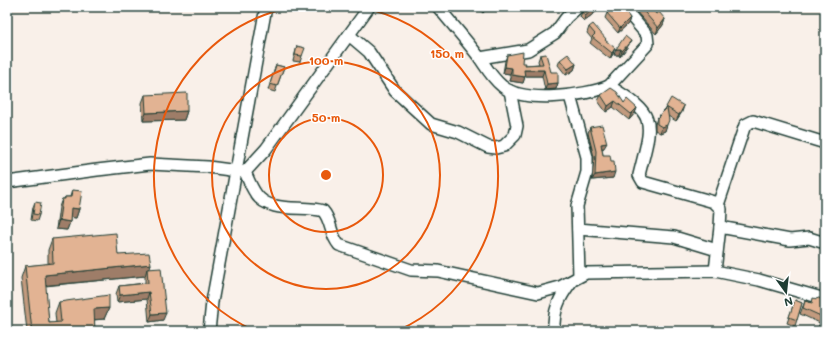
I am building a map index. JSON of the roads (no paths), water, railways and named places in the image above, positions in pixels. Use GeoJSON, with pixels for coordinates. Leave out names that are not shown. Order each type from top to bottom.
{"type":"FeatureCollection","features":[{"type":"Feature","properties":{"kind":"street"},"geometry":{"type":"LineString","coordinates":[[209,331],[212,302],[240,172],[266,7]]}},
{"type":"Feature","properties":{"kind":"street"},"geometry":{"type":"LineString","coordinates":[[240,172],[266,149],[369,7]]}},
{"type":"Feature","properties":{"kind":"street"},"geometry":{"type":"LineString","coordinates":[[438,7],[497,81],[510,92],[530,96],[570,96],[598,91],[609,86],[648,44],[648,35],[623,7]]}},
{"type":"Feature","properties":{"kind":"street"},"geometry":{"type":"LineString","coordinates":[[480,58],[528,50],[555,33],[566,18],[578,7]]}},
{"type":"Feature","properties":{"kind":"street"},"geometry":{"type":"LineString","coordinates":[[349,35],[368,52],[395,91],[431,124],[458,132],[488,147],[496,148],[504,146],[515,135],[517,126],[510,92]]}},
{"type":"Feature","properties":{"kind":"street"},"geometry":{"type":"LineString","coordinates":[[609,86],[634,103],[645,115],[649,133],[639,174],[640,179],[643,182],[714,202],[718,205],[720,209],[720,227],[714,271]]}},
{"type":"Feature","properties":{"kind":"street"},"geometry":{"type":"LineString","coordinates":[[554,331],[556,307],[563,294],[576,278],[578,229],[577,206],[587,172],[587,157],[570,96]]}},
{"type":"Feature","properties":{"kind":"street"},"geometry":{"type":"LineString","coordinates":[[718,205],[745,125],[748,122],[753,121],[825,143]]}},
{"type":"Feature","properties":{"kind":"street"},"geometry":{"type":"LineString","coordinates":[[7,182],[150,164],[208,167],[240,172],[261,200],[278,206],[323,211],[327,214],[333,238],[339,245],[411,270],[438,271],[538,293],[548,292],[576,278],[602,273],[714,271],[759,280],[825,299]]}},
{"type":"Feature","properties":{"kind":"street"},"geometry":{"type":"LineString","coordinates":[[720,227],[790,240],[809,238],[825,243]]}},
{"type":"Feature","properties":{"kind":"street"},"geometry":{"type":"LineString","coordinates":[[578,229],[674,237],[717,250]]}}]}
